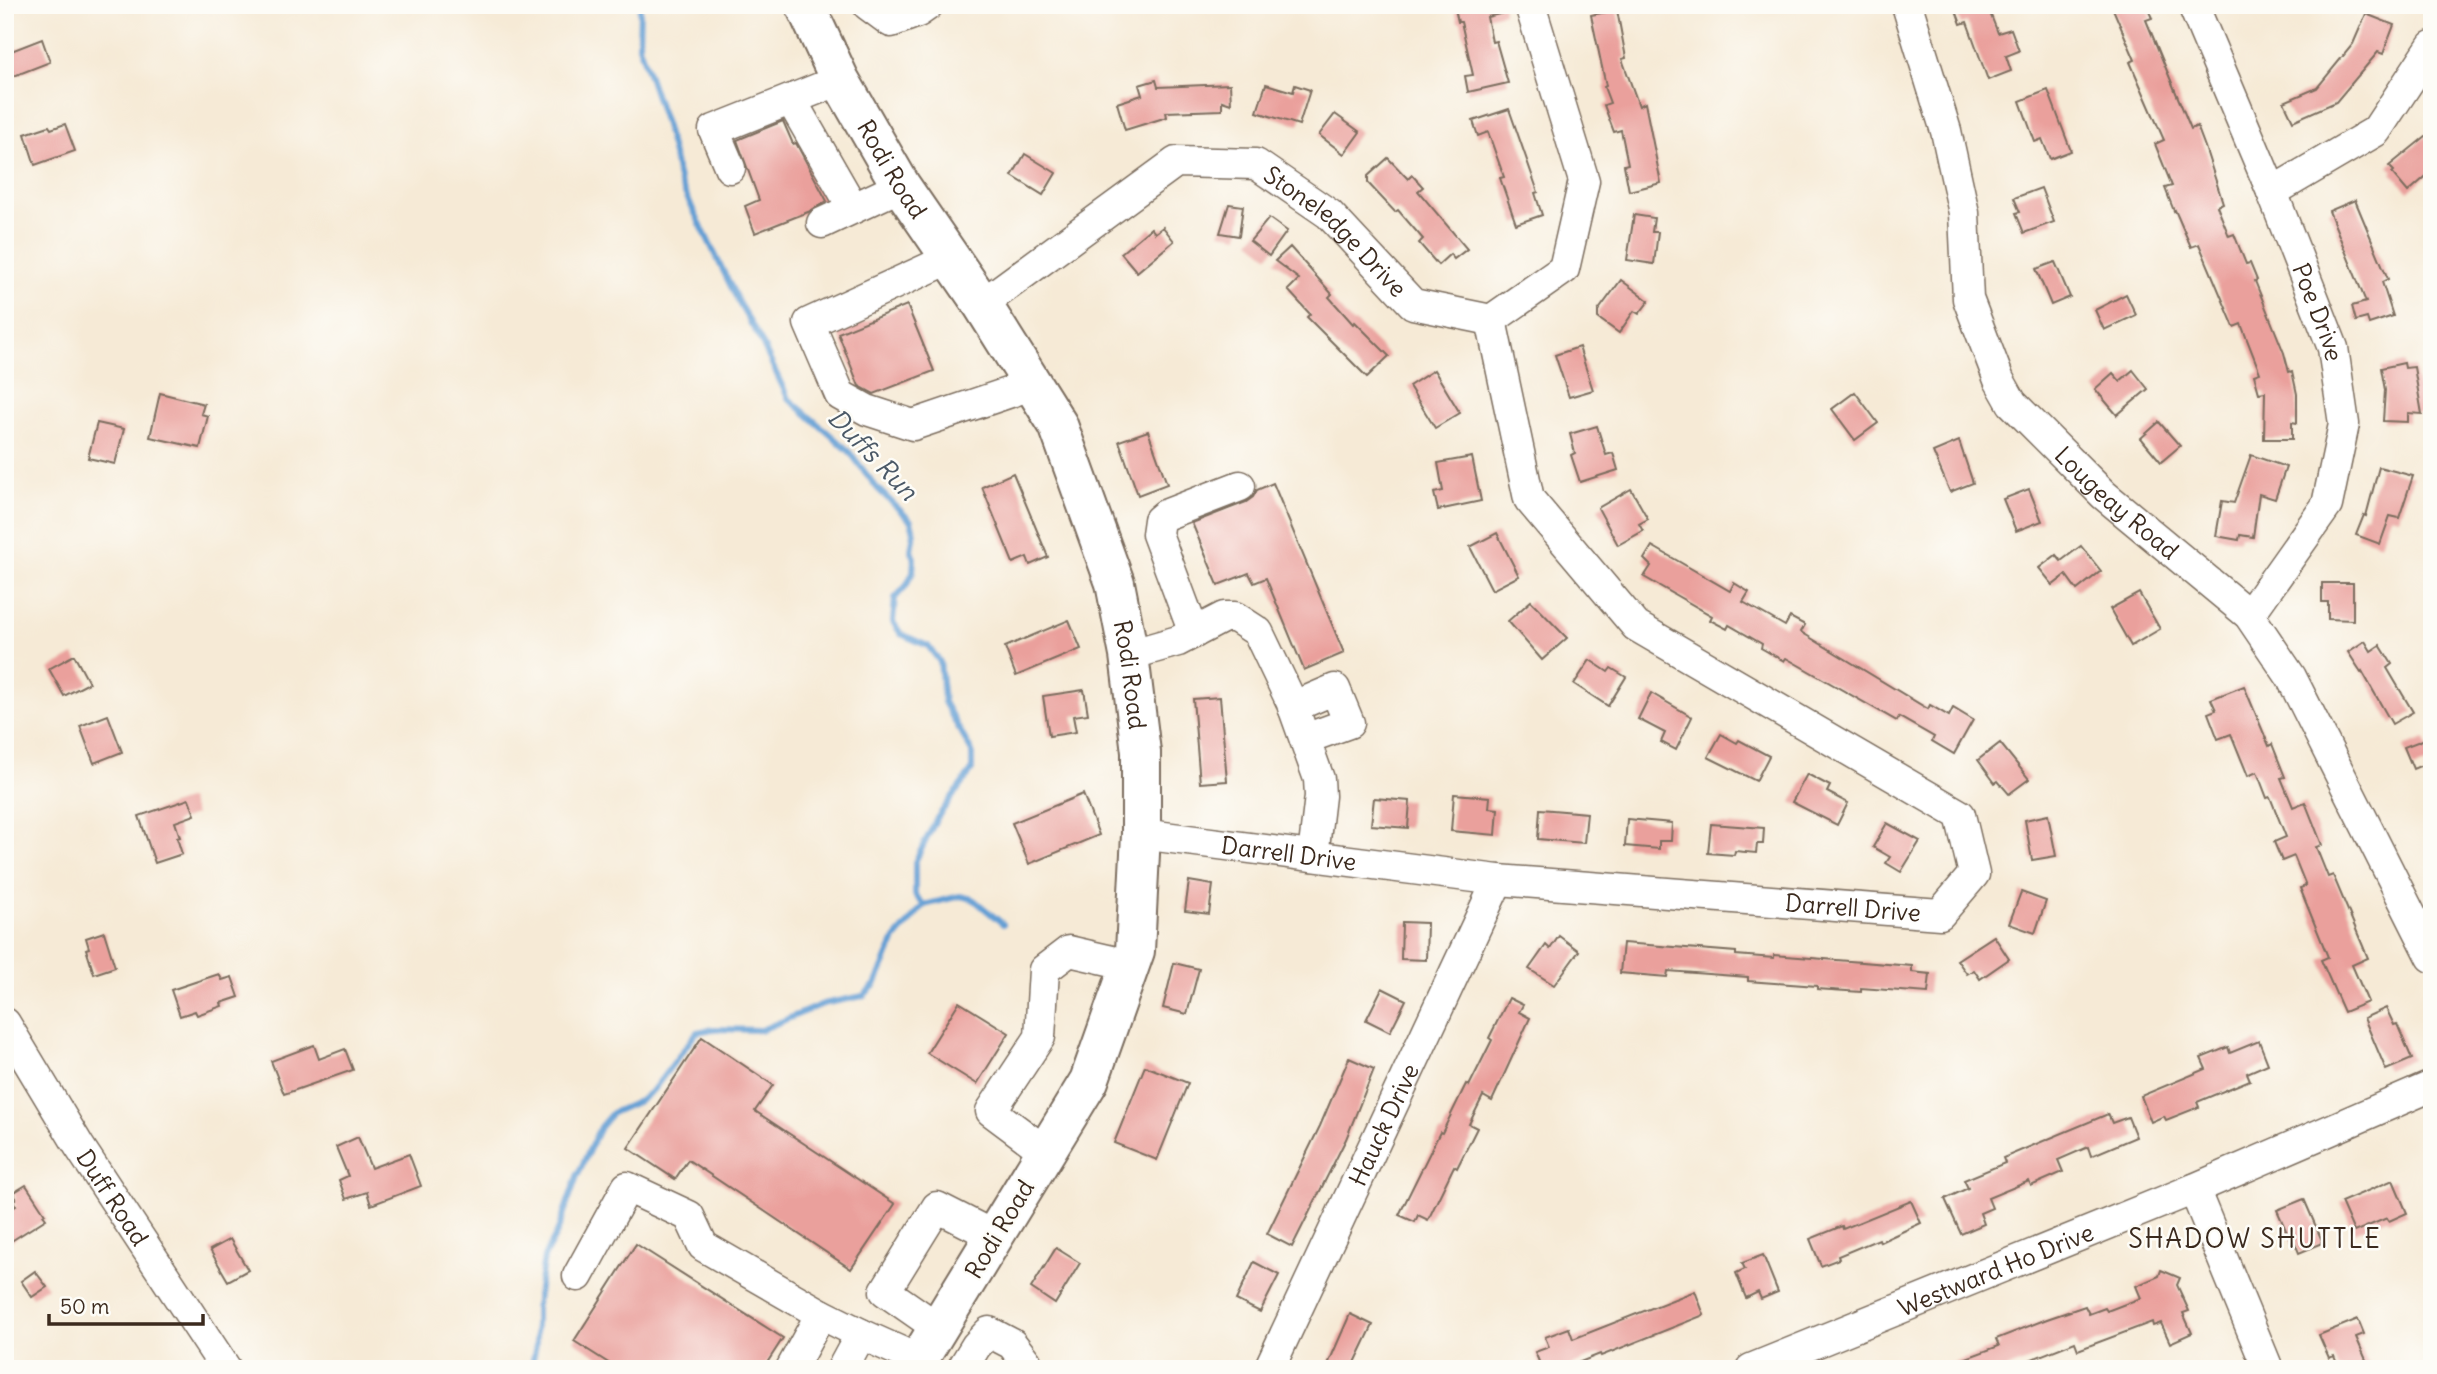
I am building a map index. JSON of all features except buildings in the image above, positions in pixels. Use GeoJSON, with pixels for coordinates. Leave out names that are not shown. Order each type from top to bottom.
{"type":"FeatureCollection","features":[{"type":"Feature","properties":{"kind":"main road","name":"Rodi Road"},"geometry":{"type":"LineString","coordinates":[[805,5],[840,80],[901,186],[982,304],[1058,425],[1115,583],[1129,656],[1141,752],[1141,834],[1135,951],[1089,1081],[916,1364]]}},
{"type":"Feature","properties":{"kind":"street"},"geometry":{"type":"LineString","coordinates":[[868,5],[891,22],[918,12],[928,5]]}},
{"type":"Feature","properties":{"kind":"street"},"geometry":{"type":"LineString","coordinates":[[1491,320],[1564,269],[1584,181],[1530,5]]}},
{"type":"Feature","properties":{"kind":"street","name":"Lougeay Road"},"geometry":{"type":"LineString","coordinates":[[1906,5],[1946,131],[1964,213],[1968,299],[1999,380],[2012,403],[2104,495],[2249,615],[2291,677],[2432,956]]}},
{"type":"Feature","properties":{"kind":"street","name":"Poe Drive"},"geometry":{"type":"LineString","coordinates":[[2193,5],[2272,192],[2333,348],[2344,424],[2327,505],[2249,615]]}},
{"type":"Feature","properties":{"kind":"street"},"geometry":{"type":"LineString","coordinates":[[2272,192],[2376,131],[2432,46]]}},
{"type":"Feature","properties":{"kind":"street"},"geometry":{"type":"LineString","coordinates":[[730,168],[714,130],[840,80]]}},
{"type":"Feature","properties":{"kind":"street"},"geometry":{"type":"LineString","coordinates":[[791,100],[853,208]]}},
{"type":"Feature","properties":{"kind":"street","name":"Stoneledge Drive"},"geometry":{"type":"LineString","coordinates":[[982,304],[1176,162],[1256,164],[1329,214],[1413,304],[1491,320]]}},
{"type":"Feature","properties":{"kind":"street"},"geometry":{"type":"LineString","coordinates":[[822,223],[901,186]]}},
{"type":"Feature","properties":{"kind":"street"},"geometry":{"type":"LineString","coordinates":[[949,259],[809,323],[840,395],[867,410],[913,425],[1034,384]]}},
{"type":"Feature","properties":{"kind":"street","name":"Darrell Drive"},"geometry":{"type":"LineString","coordinates":[[1141,834],[1498,880],[1940,914],[1974,874],[1960,815],[1636,626],[1529,499],[1491,320]]}},
{"type":"Feature","properties":{"kind":"street"},"geometry":{"type":"LineString","coordinates":[[1194,633],[1157,534],[1159,520],[1165,514],[1240,486]]}},
{"type":"Feature","properties":{"kind":"street"},"geometry":{"type":"LineString","coordinates":[[1129,656],[1165,646],[1224,617],[1236,617],[1258,632],[1293,707],[1319,779],[1320,796],[1313,856]]}},
{"type":"Feature","properties":{"kind":"street"},"geometry":{"type":"LineString","coordinates":[[1293,707],[1335,689],[1349,723],[1305,739]]}},
{"type":"Feature","properties":{"kind":"street","name":"Hauck Drive"},"geometry":{"type":"LineString","coordinates":[[1269,1369],[1498,880]]}},
{"type":"Feature","properties":{"kind":"street"},"geometry":{"type":"LineString","coordinates":[[1045,1152],[991,1111],[1040,1037],[1044,970],[1069,951],[1130,965]]}},
{"type":"Feature","properties":{"kind":"street","name":"Duff Road"},"geometry":{"type":"LineString","coordinates":[[5,1023],[79,1146],[226,1369]]}},
{"type":"Feature","properties":{"kind":"street","name":"Westward Ho Drive"},"geometry":{"type":"LineString","coordinates":[[1751,1369],[2194,1189],[2432,1086]]}},
{"type":"Feature","properties":{"kind":"street"},"geometry":{"type":"LineString","coordinates":[[578,1276],[627,1187],[689,1216],[703,1247],[916,1364]]}},
{"type":"Feature","properties":{"kind":"street"},"geometry":{"type":"LineString","coordinates":[[2194,1189],[2268,1369]]}},
{"type":"Feature","properties":{"kind":"street"},"geometry":{"type":"LineString","coordinates":[[939,1328],[885,1291],[937,1207],[994,1236]]}},
{"type":"Feature","properties":{"kind":"street"},"geometry":{"type":"LineString","coordinates":[[791,1369],[821,1314]]}},
{"type":"Feature","properties":{"kind":"street"},"geometry":{"type":"LineString","coordinates":[[962,1369],[976,1346],[989,1332],[1012,1344],[1026,1362],[1024,1369]]}},
{"type":"Feature","properties":{"kind":"street"},"geometry":{"type":"LineString","coordinates":[[842,1369],[861,1334]]}},
{"type":"Feature","properties":{"kind":"waterway","name":"Duffs Run"},"geometry":{"type":"LineString","coordinates":[[640,5],[639,46],[666,127],[680,183],[788,398],[849,451],[877,488],[911,521],[914,532],[911,550],[914,558],[913,572],[906,586],[895,598],[893,622],[901,634],[928,646],[940,662],[944,702],[972,752],[972,770],[937,818],[915,862],[915,895],[924,905],[960,896],[973,899],[1003,924]]}},
{"type":"Feature","properties":{"kind":"waterway"},"geometry":{"type":"LineString","coordinates":[[531,1369],[536,1345],[536,1307],[544,1257],[557,1233],[577,1176],[600,1127],[612,1113],[641,1100],[653,1090],[697,1032],[713,1029],[761,1030],[823,1004],[863,996],[875,985],[895,939],[924,905]]}},
{"type":"Feature","properties":{"kind":"district","name":"SHADOW SHUTTLE"},"geometry":{"type":"Point","coordinates":[2255,1238]}}]}
